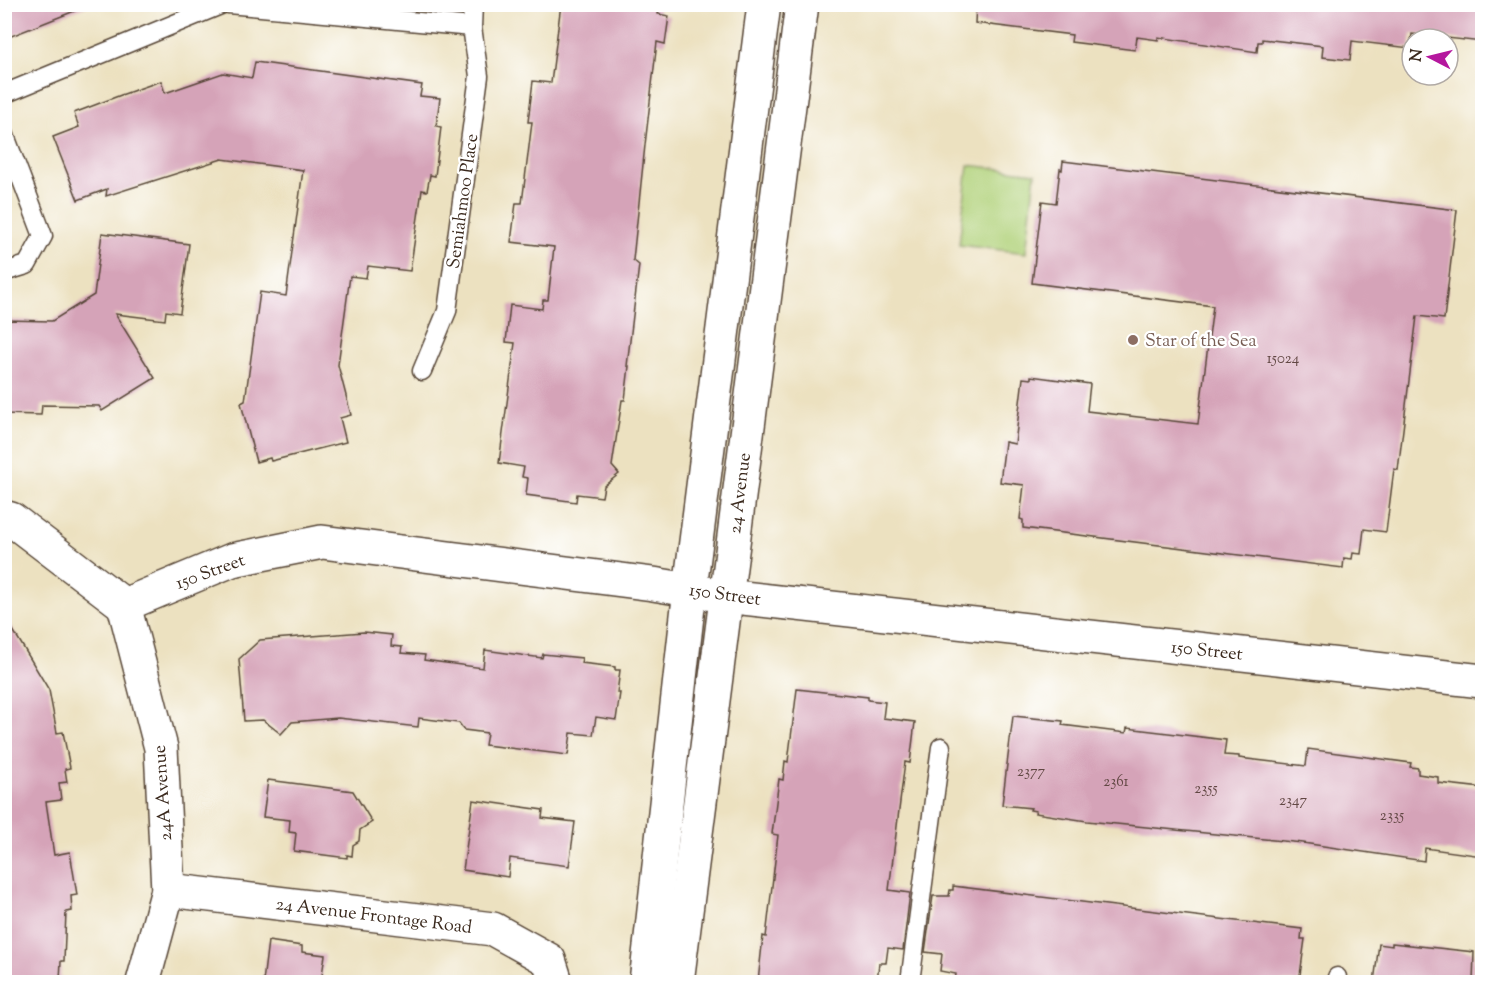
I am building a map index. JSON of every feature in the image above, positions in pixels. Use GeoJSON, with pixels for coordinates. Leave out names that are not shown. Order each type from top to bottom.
{"type":"FeatureCollection","features":[{"type":"Feature","properties":{"kind":"street","name":"24 Avenue"},"geometry":{"type":"LineString","coordinates":[[646,982],[690,589],[764,4]]}},
{"type":"Feature","properties":{"kind":"street","name":"24 Avenue"},"geometry":{"type":"LineString","coordinates":[[677,982],[802,4]]}},
{"type":"Feature","properties":{"kind":"street"},"geometry":{"type":"LineString","coordinates":[[4,517],[11,519],[124,604]]}},
{"type":"Feature","properties":{"kind":"street","name":"150 Street"},"geometry":{"type":"LineString","coordinates":[[124,604],[232,560],[322,542],[690,589],[725,596],[1482,681]]}},
{"type":"Feature","properties":{"kind":"street","name":"24A Avenue"},"geometry":{"type":"LineString","coordinates":[[124,604],[160,748],[168,890],[143,982]]}},
{"type":"Feature","properties":{"kind":"street","name":"24 Avenue Frontage Road"},"geometry":{"type":"LineString","coordinates":[[168,890],[493,929],[549,960],[556,982]]}},
{"type":"Feature","properties":{"kind":"lane"},"geometry":{"type":"LineString","coordinates":[[4,94],[223,4]]}},
{"type":"Feature","properties":{"kind":"lane"},"geometry":{"type":"LineString","coordinates":[[228,4],[472,27]]}},
{"type":"Feature","properties":{"kind":"lane","name":"Semiahmoo Place"},"geometry":{"type":"LineString","coordinates":[[422,371],[447,311],[479,76],[472,27],[473,4]]}},
{"type":"Feature","properties":{"kind":"lane"},"geometry":{"type":"LineString","coordinates":[[4,133],[43,236],[27,265],[4,273]]}},
{"type":"Feature","properties":{"kind":"lane"},"geometry":{"type":"LineString","coordinates":[[910,982],[941,747]]}},
{"type":"Feature","properties":{"kind":"green space"},"geometry":{"type":"Polygon","coordinates":[[[968,165],[1035,173],[1026,253],[959,245],[968,165]]]}},
{"type":"Feature","properties":{"kind":"building"},"geometry":{"type":"Polygon","coordinates":[[[4,4],[86,4],[87,6],[4,39],[4,4]]]}},
{"type":"Feature","properties":{"kind":"building"},"geometry":{"type":"Polygon","coordinates":[[[561,4],[660,4],[658,14],[669,16],[665,44],[657,42],[645,145],[633,260],[639,265],[627,366],[629,366],[612,466],[619,474],[604,486],[602,497],[577,494],[576,502],[526,495],[528,478],[522,477],[524,467],[499,463],[515,343],[506,342],[510,305],[542,309],[543,300],[548,300],[554,247],[511,242],[516,203],[522,203],[532,122],[528,122],[533,81],[551,83],[561,4]]]}},
{"type":"Feature","properties":{"kind":"building"},"geometry":{"type":"Polygon","coordinates":[[[976,4],[1482,4],[1482,42],[1460,39],[1460,27],[1400,27],[1400,47],[1352,41],[1350,60],[1322,57],[1323,46],[1262,39],[1262,42],[1258,42],[1257,52],[1158,37],[1158,40],[1137,37],[1135,50],[1071,42],[1072,35],[975,23],[976,4]]]}},
{"type":"Feature","properties":{"kind":"building"},"geometry":{"type":"Polygon","coordinates":[[[255,62],[422,85],[420,96],[440,98],[436,126],[441,127],[435,176],[430,175],[427,191],[422,190],[410,271],[368,266],[366,278],[350,276],[338,365],[351,415],[340,418],[346,442],[271,461],[270,458],[256,462],[241,403],[245,401],[260,292],[286,296],[303,170],[222,159],[106,196],[107,189],[78,200],[53,137],[79,127],[74,113],[121,95],[161,81],[165,93],[223,73],[252,78],[255,62]]]}},
{"type":"Feature","properties":{"kind":"building"},"geometry":{"type":"Polygon","coordinates":[[[1063,161],[1457,210],[1444,319],[1417,316],[1398,470],[1394,469],[1386,532],[1364,529],[1361,554],[1353,553],[1352,559],[1344,558],[1343,568],[1023,528],[1023,520],[1020,519],[1024,485],[1000,482],[1005,442],[1015,444],[1023,378],[1031,379],[1031,376],[1090,384],[1087,411],[1198,424],[1213,306],[1032,283],[1042,201],[1056,203],[1063,161]]]}},
{"type":"Feature","properties":{"kind":"building"},"geometry":{"type":"Polygon","coordinates":[[[102,233],[189,244],[180,313],[166,311],[165,320],[115,314],[155,378],[102,411],[99,406],[42,405],[41,415],[4,414],[4,320],[52,321],[94,295],[102,233]]]}},
{"type":"Feature","properties":{"kind":"building"},"geometry":{"type":"Polygon","coordinates":[[[4,615],[49,690],[57,733],[63,732],[70,768],[65,769],[67,782],[59,783],[61,800],[46,802],[54,855],[70,852],[77,895],[71,896],[72,911],[66,912],[64,961],[61,961],[60,980],[4,977],[4,615]]]}},
{"type":"Feature","properties":{"kind":"building"},"geometry":{"type":"Polygon","coordinates":[[[364,632],[392,635],[391,646],[402,647],[401,653],[425,655],[424,660],[483,668],[485,650],[542,658],[543,654],[582,658],[581,663],[615,667],[615,670],[620,670],[617,693],[620,693],[616,720],[596,717],[593,735],[571,733],[568,755],[485,745],[487,733],[464,730],[459,723],[419,718],[418,727],[338,718],[292,722],[281,734],[263,720],[244,721],[239,659],[260,640],[364,632]]]}},
{"type":"Feature","properties":{"kind":"building"},"geometry":{"type":"Polygon","coordinates":[[[797,689],[868,697],[868,700],[885,702],[883,718],[915,722],[910,763],[905,762],[889,890],[910,893],[903,950],[888,948],[886,963],[879,963],[877,982],[758,982],[763,936],[766,937],[778,835],[772,834],[779,779],[783,780],[785,761],[788,762],[797,689]]]}},
{"type":"Feature","properties":{"kind":"building"},"geometry":{"type":"Polygon","coordinates":[[[1013,716],[1063,721],[1062,725],[1126,733],[1127,728],[1226,740],[1224,755],[1306,766],[1308,749],[1411,763],[1410,767],[1418,768],[1418,774],[1438,777],[1438,783],[1482,788],[1482,856],[1425,848],[1424,861],[1303,843],[1087,821],[1035,813],[1036,811],[1030,810],[1031,808],[1002,805],[1013,716]]]}},
{"type":"Feature","properties":{"kind":"building"},"geometry":{"type":"Polygon","coordinates":[[[268,780],[353,791],[372,822],[360,830],[359,841],[353,845],[352,856],[347,855],[347,858],[294,851],[296,833],[289,832],[290,820],[263,817],[268,780]]]}},
{"type":"Feature","properties":{"kind":"building"},"geometry":{"type":"Polygon","coordinates":[[[473,800],[543,810],[542,818],[575,822],[569,866],[510,858],[508,877],[463,870],[473,800]]]}},
{"type":"Feature","properties":{"kind":"building"},"geometry":{"type":"Polygon","coordinates":[[[953,886],[1302,929],[1301,939],[1305,939],[1299,982],[955,982],[956,974],[940,971],[942,954],[925,952],[933,896],[949,896],[953,886]]]}},
{"type":"Feature","properties":{"kind":"building"},"geometry":{"type":"Polygon","coordinates":[[[268,941],[302,946],[302,952],[325,955],[321,982],[263,982],[268,941]]]}},
{"type":"Feature","properties":{"kind":"building"},"geometry":{"type":"Polygon","coordinates":[[[1392,943],[1474,952],[1473,982],[1374,982],[1379,944],[1392,946],[1392,943]]]}},
{"type":"Feature","properties":{"kind":"place","name":"Star of the Sea"},"geometry":{"type":"Point","coordinates":[1133,340]}}]}
